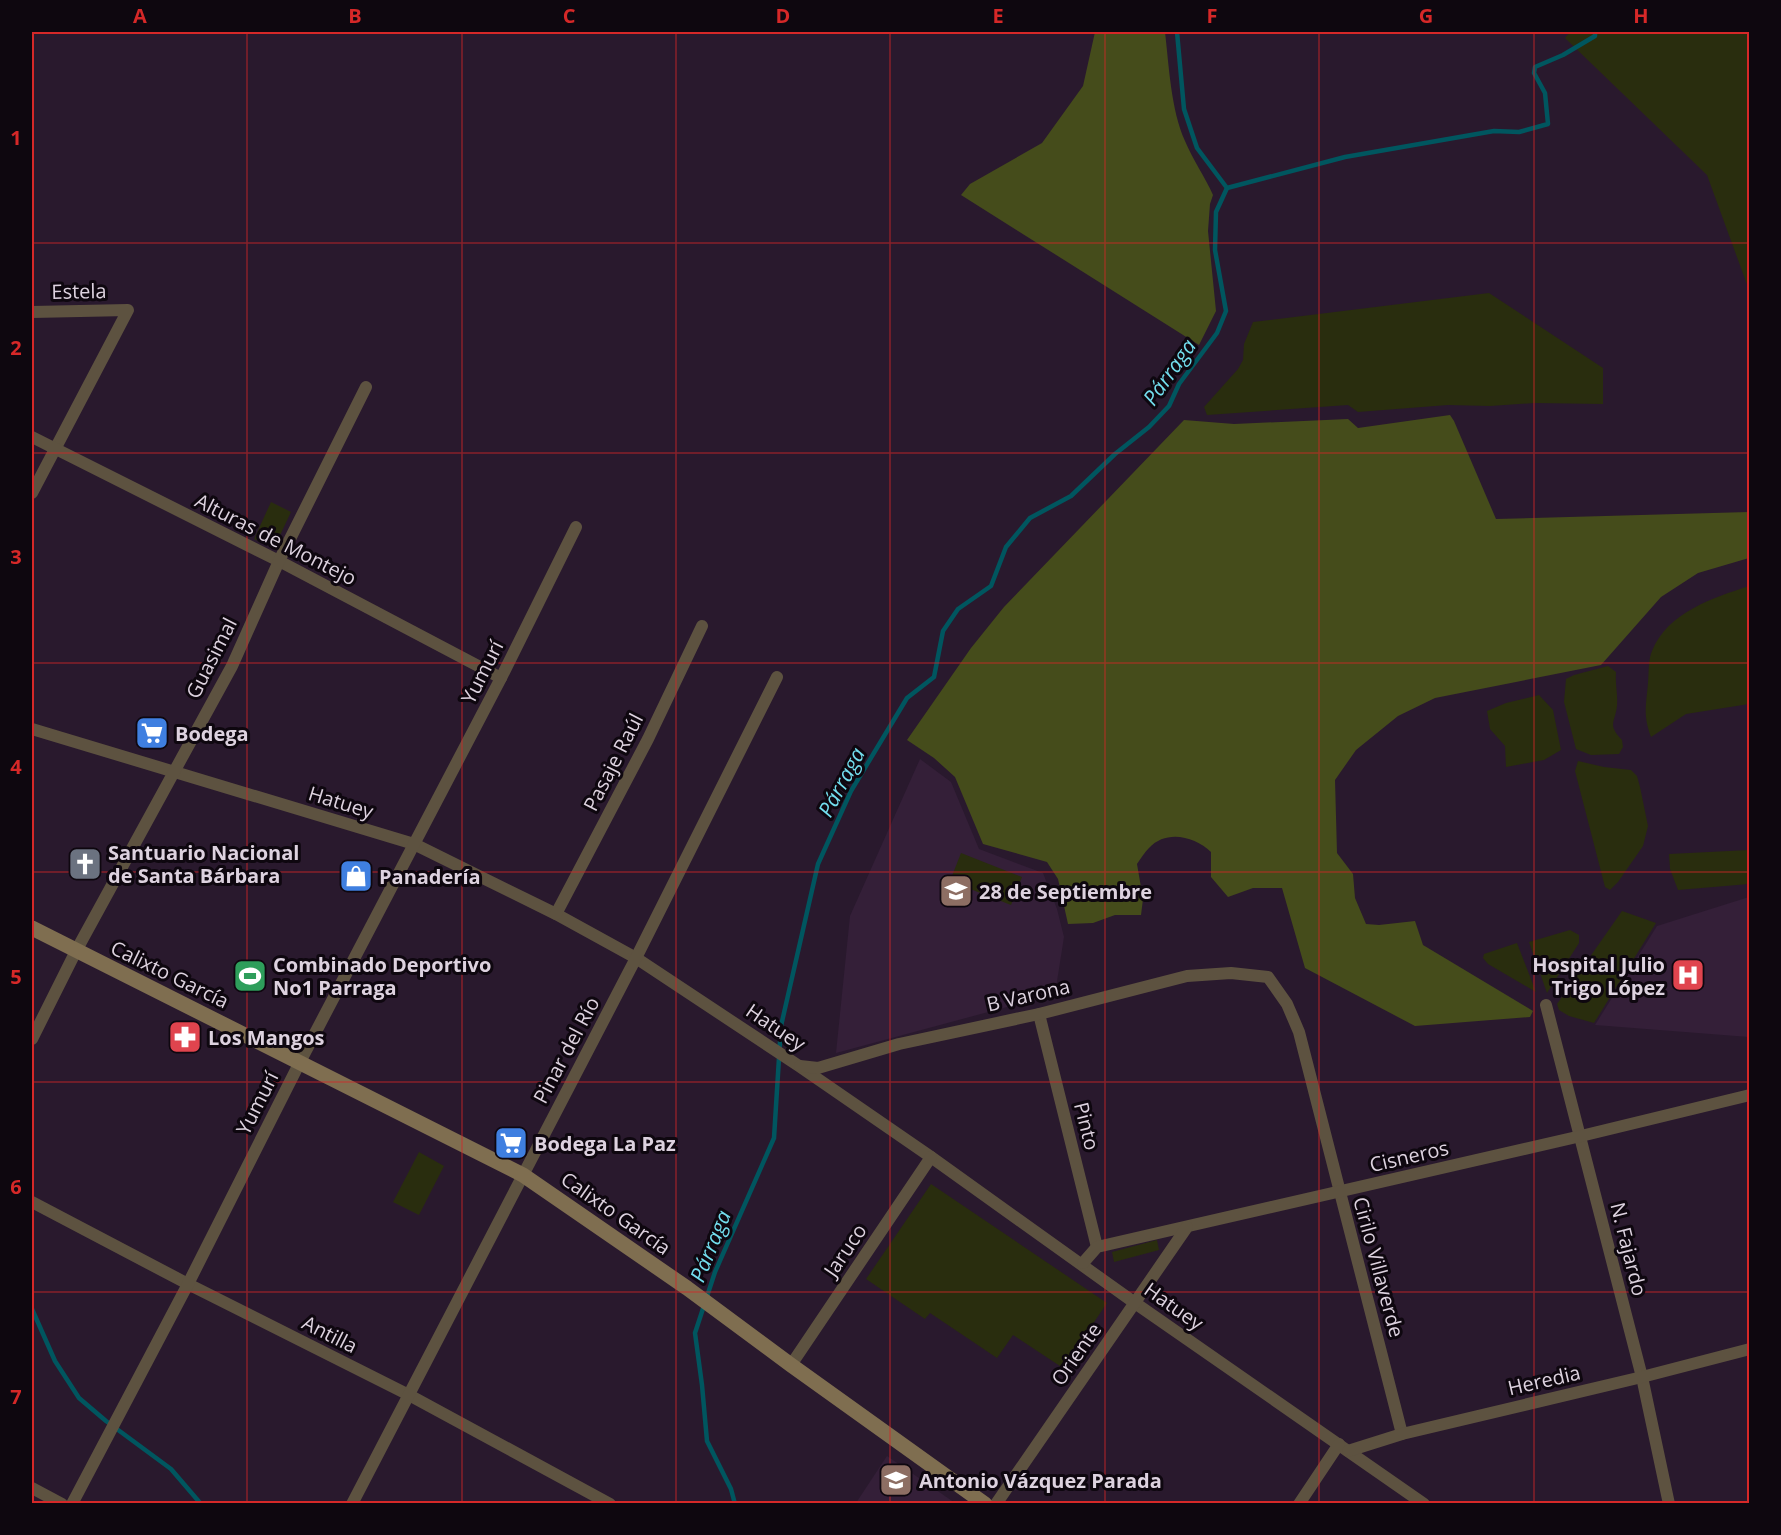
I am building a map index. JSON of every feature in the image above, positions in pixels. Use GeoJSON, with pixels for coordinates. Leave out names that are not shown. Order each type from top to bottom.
{"type":"FeatureCollection","features":[{"type":"Feature","properties":{"kind":"main road","name":"Calixto García"},"geometry":{"type":"LineString","coordinates":[[32,928],[523,1175],[687,1288],[985,1503]]}},
{"type":"Feature","properties":{"kind":"street","name":"Estela"},"geometry":{"type":"LineString","coordinates":[[32,312],[128,310],[55,448]]}},
{"type":"Feature","properties":{"kind":"street","name":"Guasimal"},"geometry":{"type":"LineString","coordinates":[[32,1039],[76,951],[232,666],[279,561],[366,387]]}},
{"type":"Feature","properties":{"kind":"street","name":"Alturas de Montejo"},"geometry":{"type":"LineString","coordinates":[[32,437],[279,561],[501,678]]}},
{"type":"Feature","properties":{"kind":"street"},"geometry":{"type":"LineString","coordinates":[[32,493],[55,448]]}},
{"type":"Feature","properties":{"kind":"street","name":"Yumurí"},"geometry":{"type":"LineString","coordinates":[[72,1503],[188,1284],[300,1062],[501,678],[576,527]]}},
{"type":"Feature","properties":{"kind":"street","name":"Pasaje Raúl"},"geometry":{"type":"LineString","coordinates":[[556,914],[648,740],[702,626]]}},
{"type":"Feature","properties":{"kind":"street","name":"Pinar del Río"},"geometry":{"type":"LineString","coordinates":[[352,1503],[636,958],[777,677]]}},
{"type":"Feature","properties":{"kind":"street","name":"Hatuey"},"geometry":{"type":"LineString","coordinates":[[32,729],[414,844],[556,914],[636,958],[931,1157],[1424,1503]]}},
{"type":"Feature","properties":{"kind":"street","name":"B Varona"},"geometry":{"type":"LineString","coordinates":[[799,1066],[818,1068],[899,1044],[1039,1014],[1187,976],[1231,973],[1268,977]]}},
{"type":"Feature","properties":{"kind":"street","name":"Cirilo Villaverde"},"geometry":{"type":"LineString","coordinates":[[1268,977],[1287,1004],[1299,1032],[1402,1434]]}},
{"type":"Feature","properties":{"kind":"street","name":"N. Fajardo"},"geometry":{"type":"LineString","coordinates":[[1546,1005],[1642,1377],[1669,1503]]}},
{"type":"Feature","properties":{"kind":"street","name":"Pinto"},"geometry":{"type":"LineString","coordinates":[[1039,1014],[1097,1247]]}},
{"type":"Feature","properties":{"kind":"street","name":"Cisneros"},"geometry":{"type":"LineString","coordinates":[[1097,1247],[1749,1095]]}},
{"type":"Feature","properties":{"kind":"street","name":"Jaruco"},"geometry":{"type":"LineString","coordinates":[[791,1365],[931,1157]]}},
{"type":"Feature","properties":{"kind":"street","name":"Antilla"},"geometry":{"type":"LineString","coordinates":[[32,1202],[188,1284],[409,1395],[610,1503]]}},
{"type":"Feature","properties":{"kind":"street","name":"Oriente"},"geometry":{"type":"LineString","coordinates":[[996,1503],[1187,1227]]}},
{"type":"Feature","properties":{"kind":"street"},"geometry":{"type":"LineString","coordinates":[[1083,1263],[1097,1247]]}},
{"type":"Feature","properties":{"kind":"street","name":"Heredia"},"geometry":{"type":"LineString","coordinates":[[1343,1448],[1642,1377],[1749,1349]]}},
{"type":"Feature","properties":{"kind":"street"},"geometry":{"type":"LineString","coordinates":[[1299,1503],[1343,1448]]}},
{"type":"Feature","properties":{"kind":"street"},"geometry":{"type":"LineString","coordinates":[[32,1488],[62,1503]]}},
{"type":"Feature","properties":{"kind":"shaded area","name":"28 de Septiembre"},"geometry":{"type":"Polygon","coordinates":[[[920,759],[951,782],[979,849],[1043,873],[1057,909],[1064,937],[1055,994],[836,1053],[850,916],[920,759]]]}},
{"type":"Feature","properties":{"kind":"shaded area","name":"Hospital Julio Trigo López"},"geometry":{"type":"Polygon","coordinates":[[[1749,897],[1749,1037],[1595,1025],[1657,926],[1749,897]]]}},
{"type":"Feature","properties":{"kind":"shaded area","name":"Antonio Vázquez Parada"},"geometry":{"type":"Polygon","coordinates":[[[887,1456],[955,1503],[856,1503],[887,1456]]]}},
{"type":"Feature","properties":{"kind":"green space"},"geometry":{"type":"Polygon","coordinates":[[[1095,32],[1165,32],[1171,88],[1180,129],[1213,195],[1208,231],[1216,311],[1199,345],[961,195],[970,184],[1042,143],[1083,86],[1095,32]]]}},
{"type":"Feature","properties":{"kind":"green space"},"geometry":{"type":"Polygon","coordinates":[[[1570,32],[1749,32],[1749,290],[1707,175],[1565,38],[1570,32]]]}},
{"type":"Feature","properties":{"kind":"green space"},"geometry":{"type":"Polygon","coordinates":[[[1489,293],[1603,368],[1603,404],[1448,405],[1358,412],[1348,405],[1207,415],[1204,407],[1238,369],[1243,360],[1244,344],[1253,322],[1489,293]]]}},
{"type":"Feature","properties":{"kind":"green space"},"geometry":{"type":"Polygon","coordinates":[[[1450,415],[1496,519],[1749,512],[1749,558],[1698,573],[1661,597],[1601,665],[1435,698],[1398,716],[1356,750],[1335,780],[1337,853],[1353,874],[1355,898],[1366,924],[1415,921],[1423,945],[1533,1011],[1530,1017],[1415,1026],[1305,968],[1282,888],[1253,888],[1228,897],[1211,877],[1211,852],[1197,842],[1181,837],[1164,838],[1156,842],[1137,864],[1143,899],[1141,915],[1115,915],[1093,923],[1068,924],[1058,879],[1047,862],[983,844],[955,777],[934,758],[907,740],[971,648],[1004,607],[1184,420],[1234,424],[1348,419],[1358,428],[1450,415]]]}},
{"type":"Feature","properties":{"kind":"green space"},"geometry":{"type":"Polygon","coordinates":[[[271,502],[291,512],[274,548],[254,539],[271,502]]]}},
{"type":"Feature","properties":{"kind":"green space"},"geometry":{"type":"Polygon","coordinates":[[[1749,586],[1749,704],[1686,714],[1651,737],[1646,710],[1649,667],[1652,651],[1659,638],[1680,616],[1693,608],[1749,586]]]}},
{"type":"Feature","properties":{"kind":"green space"},"geometry":{"type":"Polygon","coordinates":[[[1608,666],[1616,672],[1617,706],[1613,727],[1622,740],[1623,747],[1619,754],[1591,755],[1576,749],[1564,702],[1566,679],[1608,666]]]}},
{"type":"Feature","properties":{"kind":"green space"},"geometry":{"type":"Polygon","coordinates":[[[1539,695],[1553,710],[1561,750],[1544,760],[1506,767],[1505,746],[1490,729],[1487,711],[1506,703],[1539,695]]]}},
{"type":"Feature","properties":{"kind":"green space"},"geometry":{"type":"Polygon","coordinates":[[[1578,761],[1631,770],[1637,776],[1640,787],[1648,826],[1643,846],[1610,890],[1605,887],[1575,771],[1578,761]]]}},
{"type":"Feature","properties":{"kind":"green space"},"geometry":{"type":"Polygon","coordinates":[[[1749,850],[1749,884],[1678,890],[1670,869],[1669,854],[1749,850]]]}},
{"type":"Feature","properties":{"kind":"green space"},"geometry":{"type":"Polygon","coordinates":[[[961,853],[1022,877],[1011,905],[950,881],[961,853]]]}},
{"type":"Feature","properties":{"kind":"green space"},"geometry":{"type":"Polygon","coordinates":[[[1622,911],[1656,923],[1594,1023],[1569,1016],[1559,1010],[1557,1004],[1622,911]]]}},
{"type":"Feature","properties":{"kind":"green space"},"geometry":{"type":"Polygon","coordinates":[[[1570,930],[1579,935],[1579,943],[1547,993],[1529,942],[1570,930]]]}},
{"type":"Feature","properties":{"kind":"green space"},"geometry":{"type":"Polygon","coordinates":[[[1517,943],[1536,992],[1488,964],[1483,958],[1484,954],[1517,943]]]}},
{"type":"Feature","properties":{"kind":"green space"},"geometry":{"type":"Polygon","coordinates":[[[419,1152],[444,1166],[419,1215],[393,1202],[419,1152]]]}},
{"type":"Feature","properties":{"kind":"green space"},"geometry":{"type":"Polygon","coordinates":[[[931,1184],[1107,1303],[1063,1368],[1013,1335],[997,1358],[930,1313],[925,1319],[866,1279],[931,1184]]]}},
{"type":"Feature","properties":{"kind":"green space"},"geometry":{"type":"Polygon","coordinates":[[[1157,1240],[1159,1250],[1114,1262],[1112,1252],[1157,1240]]]}},
{"type":"Feature","properties":{"kind":"waterway"},"geometry":{"type":"LineString","coordinates":[[1177,32],[1184,109],[1197,148],[1227,188]]}},
{"type":"Feature","properties":{"kind":"waterway"},"geometry":{"type":"LineString","coordinates":[[1227,188],[1345,157],[1494,131],[1519,132],[1548,124],[1545,93],[1534,73],[1535,67],[1563,55],[1595,36],[1595,32]]}},
{"type":"Feature","properties":{"kind":"waterway","name":"Párraga"},"geometry":{"type":"LineString","coordinates":[[735,1504],[731,1489],[707,1441],[695,1333],[715,1272],[774,1138],[781,1026],[818,864],[851,791],[907,698],[934,677],[943,631],[958,609],[991,586],[1006,547],[1030,518],[1071,496],[1115,454],[1149,427],[1169,406],[1179,384],[1217,333],[1226,311],[1215,250],[1216,212],[1227,188]]}},
{"type":"Feature","properties":{"kind":"waterway"},"geometry":{"type":"LineString","coordinates":[[32,1309],[55,1361],[79,1398],[171,1469],[201,1504]]}},
{"type":"Feature","properties":{"kind":"place","name":"Bodega"},"geometry":{"type":"Point","coordinates":[152,733]}},
{"type":"Feature","properties":{"kind":"place","name":"Santuario Nacional de Santa Bárbara"},"geometry":{"type":"Point","coordinates":[85,864]}},
{"type":"Feature","properties":{"kind":"place","name":"Panadería"},"geometry":{"type":"Point","coordinates":[356,876]}},
{"type":"Feature","properties":{"kind":"place","name":"28 de Septiembre"},"geometry":{"type":"Point","coordinates":[956,891]}},
{"type":"Feature","properties":{"kind":"place","name":"Hospital Julio Trigo López"},"geometry":{"type":"Point","coordinates":[1688,975]}},
{"type":"Feature","properties":{"kind":"place","name":"Combinado Deportivo No1 Parraga"},"geometry":{"type":"Point","coordinates":[250,976]}},
{"type":"Feature","properties":{"kind":"place","name":"Los Mangos"},"geometry":{"type":"Point","coordinates":[185,1037]}},
{"type":"Feature","properties":{"kind":"place","name":"Bodega La Paz"},"geometry":{"type":"Point","coordinates":[511,1143]}},
{"type":"Feature","properties":{"kind":"place","name":"Antonio Vázquez Parada"},"geometry":{"type":"Point","coordinates":[896,1480]}}]}
